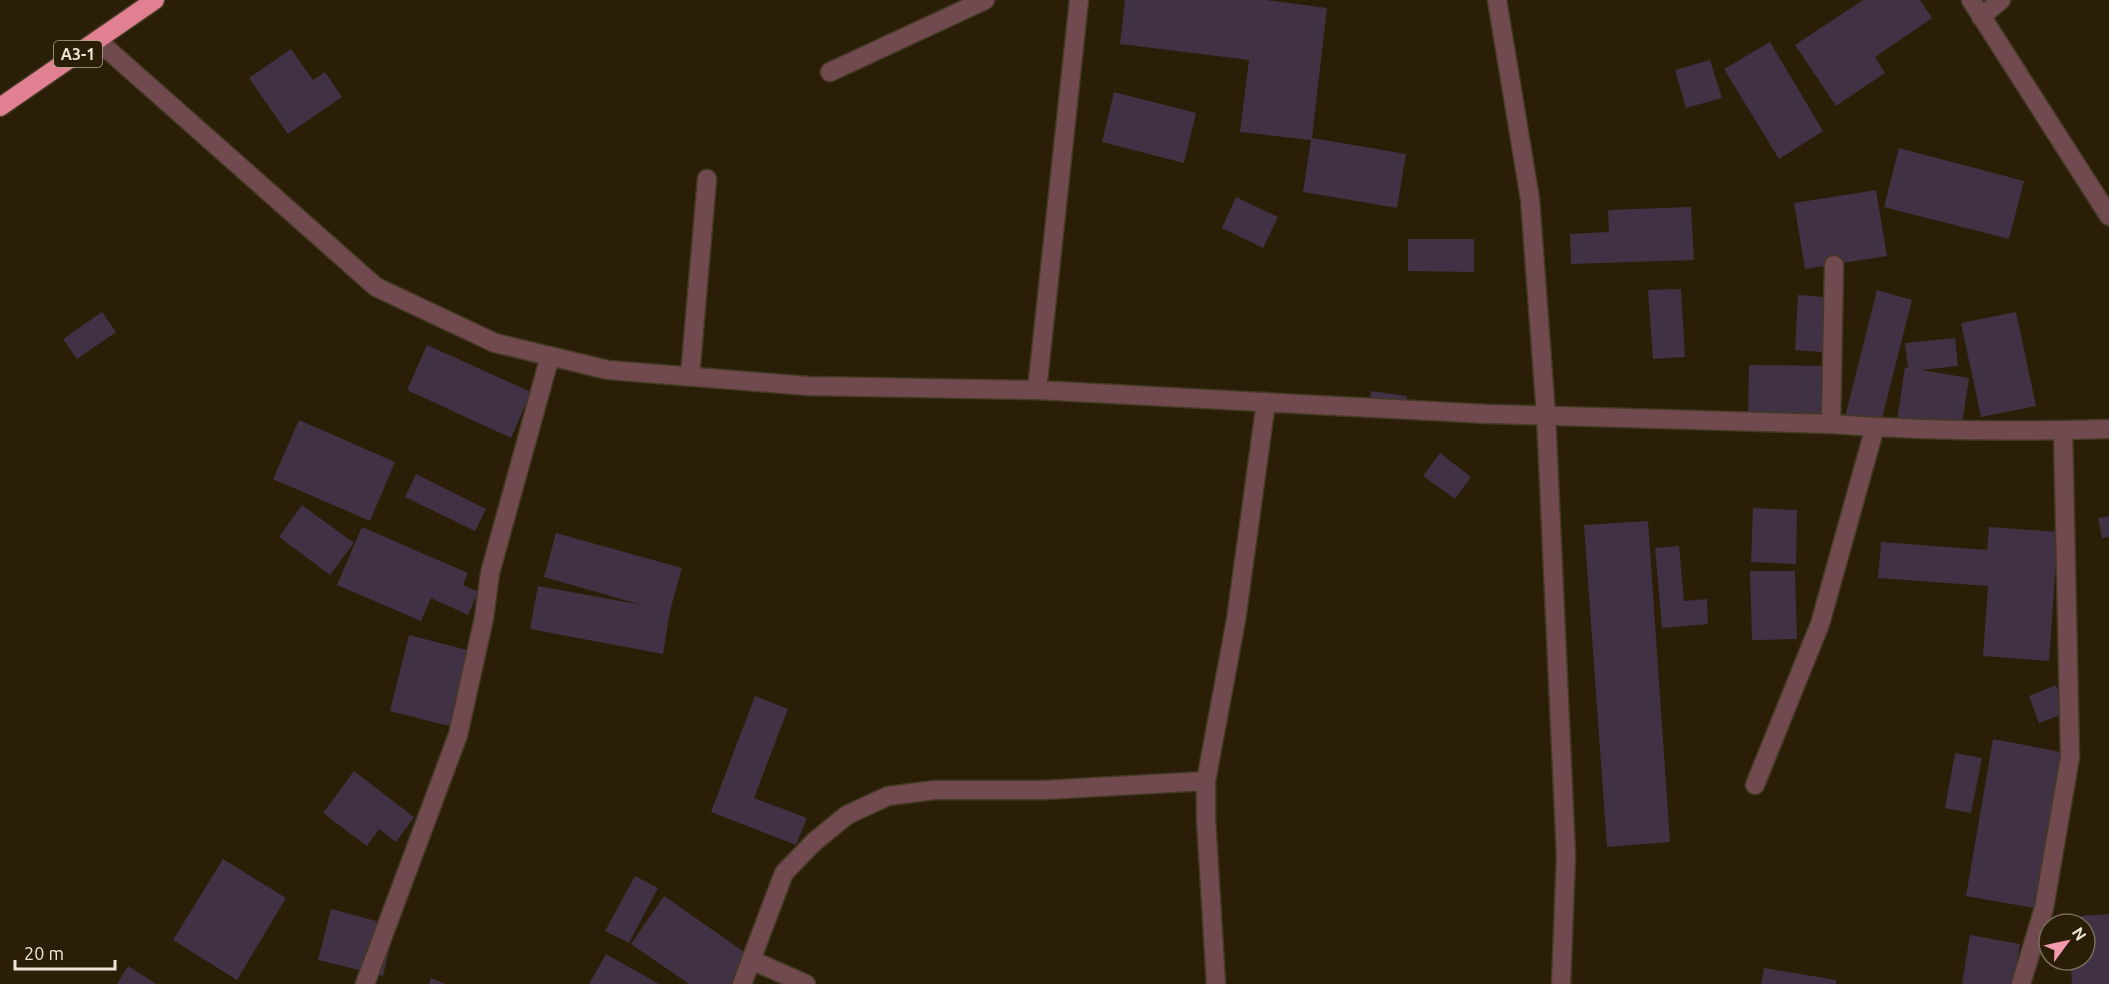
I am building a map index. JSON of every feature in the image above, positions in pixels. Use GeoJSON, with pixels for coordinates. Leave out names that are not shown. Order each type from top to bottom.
{"type":"FeatureCollection","features":[{"type":"Feature","properties":{"kind":"highway","name":"A3-1"},"geometry":{"type":"LineString","coordinates":[[0,107],[155,0]]}},
{"type":"Feature","properties":{"kind":"street"},"geometry":{"type":"LineString","coordinates":[[830,72],[985,0]]}},
{"type":"Feature","properties":{"kind":"street"},"geometry":{"type":"LineString","coordinates":[[1037,390],[1079,0]]}},
{"type":"Feature","properties":{"kind":"street"},"geometry":{"type":"LineString","coordinates":[[1497,0],[1530,199],[1546,415],[1566,856],[1561,984]]}},
{"type":"Feature","properties":{"kind":"street"},"geometry":{"type":"LineString","coordinates":[[1971,0],[2109,216]]}},
{"type":"Feature","properties":{"kind":"street"},"geometry":{"type":"LineString","coordinates":[[1981,16],[2001,0]]}},
{"type":"Feature","properties":{"kind":"street"},"geometry":{"type":"LineString","coordinates":[[97,40],[376,287],[495,343],[608,370],[808,386],[1037,390],[1488,414],[1831,423],[1875,427],[2109,429]]}},
{"type":"Feature","properties":{"kind":"street"},"geometry":{"type":"LineString","coordinates":[[690,376],[707,179]]}},
{"type":"Feature","properties":{"kind":"street"},"geometry":{"type":"LineString","coordinates":[[1831,423],[1834,265]]}},
{"type":"Feature","properties":{"kind":"street"},"geometry":{"type":"LineString","coordinates":[[365,984],[458,735],[484,618],[490,573],[550,356]]}},
{"type":"Feature","properties":{"kind":"street"},"geometry":{"type":"LineString","coordinates":[[1216,984],[1206,819],[1206,781],[1236,620],[1266,402]]}},
{"type":"Feature","properties":{"kind":"street"},"geometry":{"type":"LineString","coordinates":[[1755,785],[1820,624],[1875,427]]}},
{"type":"Feature","properties":{"kind":"street"},"geometry":{"type":"LineString","coordinates":[[2022,984],[2044,908],[2070,757],[2064,430]]}},
{"type":"Feature","properties":{"kind":"street"},"geometry":{"type":"LineString","coordinates":[[742,984],[784,873],[814,842],[847,815],[888,796],[935,790],[1044,790],[1206,781]]}},
{"type":"Feature","properties":{"kind":"street"},"geometry":{"type":"LineString","coordinates":[[751,960],[806,984]]}},
{"type":"Feature","properties":{"kind":"building"},"geometry":{"type":"Polygon","coordinates":[[[1125,0],[1266,0],[1327,8],[1312,138],[1406,154],[1397,208],[1303,192],[1311,140],[1240,132],[1249,60],[1120,44],[1125,0]]]}},
{"type":"Feature","properties":{"kind":"building"},"geometry":{"type":"Polygon","coordinates":[[[1863,0],[1920,0],[1932,18],[1875,57],[1885,73],[1836,106],[1795,45],[1863,0]]]}},
{"type":"Feature","properties":{"kind":"building"},"geometry":{"type":"Polygon","coordinates":[[[1770,42],[1823,131],[1779,159],[1724,69],[1770,42]]]}},
{"type":"Feature","properties":{"kind":"building"},"geometry":{"type":"Polygon","coordinates":[[[291,49],[313,80],[325,72],[342,97],[288,134],[249,78],[291,49]]]}},
{"type":"Feature","properties":{"kind":"building"},"geometry":{"type":"Polygon","coordinates":[[[1710,60],[1722,98],[1686,108],[1675,70],[1710,60]]]}},
{"type":"Feature","properties":{"kind":"building"},"geometry":{"type":"Polygon","coordinates":[[[1114,92],[1196,113],[1184,163],[1102,142],[1114,92]]]}},
{"type":"Feature","properties":{"kind":"building"},"geometry":{"type":"Polygon","coordinates":[[[1899,148],[2024,181],[2009,239],[1884,207],[1899,148]]]}},
{"type":"Feature","properties":{"kind":"building"},"geometry":{"type":"Polygon","coordinates":[[[1876,190],[1887,256],[1805,269],[1794,203],[1876,190]]]}},
{"type":"Feature","properties":{"kind":"building"},"geometry":{"type":"Polygon","coordinates":[[[1236,197],[1278,217],[1263,248],[1222,228],[1236,197]]]}},
{"type":"Feature","properties":{"kind":"building"},"geometry":{"type":"Polygon","coordinates":[[[1691,207],[1694,260],[1571,264],[1570,234],[1609,232],[1608,210],[1691,207]]]}},
{"type":"Feature","properties":{"kind":"building"},"geometry":{"type":"Polygon","coordinates":[[[1408,239],[1474,239],[1474,272],[1408,271],[1408,239]]]}},
{"type":"Feature","properties":{"kind":"building"},"geometry":{"type":"Polygon","coordinates":[[[1681,289],[1685,357],[1653,359],[1648,290],[1681,289]]]}},
{"type":"Feature","properties":{"kind":"building"},"geometry":{"type":"Polygon","coordinates":[[[1877,290],[1912,300],[1879,430],[1844,421],[1877,290]]]}},
{"type":"Feature","properties":{"kind":"building"},"geometry":{"type":"Polygon","coordinates":[[[1798,295],[1838,298],[1835,353],[1795,350],[1798,295]]]}},
{"type":"Feature","properties":{"kind":"building"},"geometry":{"type":"Polygon","coordinates":[[[102,312],[116,332],[77,359],[63,339],[102,312]]]}},
{"type":"Feature","properties":{"kind":"building"},"geometry":{"type":"Polygon","coordinates":[[[2016,312],[2036,406],[1981,417],[1961,323],[2016,312]]]}},
{"type":"Feature","properties":{"kind":"building"},"geometry":{"type":"Polygon","coordinates":[[[1955,338],[1958,366],[1921,370],[1969,378],[1961,431],[1897,421],[1905,367],[1908,368],[1905,343],[1955,338]]]}},
{"type":"Feature","properties":{"kind":"building"},"geometry":{"type":"Polygon","coordinates":[[[427,345],[531,392],[511,438],[407,390],[427,345]]]}},
{"type":"Feature","properties":{"kind":"building"},"geometry":{"type":"Polygon","coordinates":[[[1749,365],[1835,366],[1835,417],[1748,415],[1749,365]]]}},
{"type":"Feature","properties":{"kind":"building"},"geometry":{"type":"Polygon","coordinates":[[[1371,391],[1407,396],[1405,418],[1368,413],[1371,391]]]}},
{"type":"Feature","properties":{"kind":"building"},"geometry":{"type":"Polygon","coordinates":[[[299,420],[395,462],[370,521],[273,479],[299,420]]]}},
{"type":"Feature","properties":{"kind":"building"},"geometry":{"type":"Polygon","coordinates":[[[1440,453],[1471,477],[1455,499],[1423,476],[1440,453]]]}},
{"type":"Feature","properties":{"kind":"building"},"geometry":{"type":"Polygon","coordinates":[[[416,474],[486,509],[475,531],[405,497],[416,474]]]}},
{"type":"Feature","properties":{"kind":"building"},"geometry":{"type":"Polygon","coordinates":[[[302,505],[354,543],[330,575],[279,537],[302,505]]]}},
{"type":"Feature","properties":{"kind":"building"},"geometry":{"type":"Polygon","coordinates":[[[1753,508],[1797,510],[1796,564],[1751,562],[1753,508]]]}},
{"type":"Feature","properties":{"kind":"building"},"geometry":{"type":"Polygon","coordinates":[[[2109,516],[2109,537],[2102,538],[2098,518],[2109,516]]]}},
{"type":"Feature","properties":{"kind":"building"},"geometry":{"type":"Polygon","coordinates":[[[1648,521],[1670,842],[1607,847],[1584,525],[1648,521]]]}},
{"type":"Feature","properties":{"kind":"building"},"geometry":{"type":"Polygon","coordinates":[[[362,527],[468,573],[463,585],[478,592],[468,615],[431,598],[421,621],[337,585],[362,527]]]}},
{"type":"Feature","properties":{"kind":"building"},"geometry":{"type":"Polygon","coordinates":[[[1989,527],[2058,532],[2049,661],[1983,656],[1988,586],[1878,578],[1881,542],[1987,550],[1989,527]]]}},
{"type":"Feature","properties":{"kind":"building"},"geometry":{"type":"Polygon","coordinates":[[[556,533],[682,568],[670,611],[663,654],[530,629],[538,586],[642,605],[544,577],[556,533]]]}},
{"type":"Feature","properties":{"kind":"building"},"geometry":{"type":"Polygon","coordinates":[[[1679,546],[1684,601],[1707,599],[1708,624],[1662,628],[1655,548],[1679,546]]]}},
{"type":"Feature","properties":{"kind":"building"},"geometry":{"type":"Polygon","coordinates":[[[1750,571],[1795,571],[1797,639],[1752,640],[1750,571]]]}},
{"type":"Feature","properties":{"kind":"building"},"geometry":{"type":"Polygon","coordinates":[[[409,635],[475,652],[457,728],[390,711],[409,635]]]}},
{"type":"Feature","properties":{"kind":"building"},"geometry":{"type":"Polygon","coordinates":[[[2056,685],[2066,713],[2039,723],[2029,696],[2056,685]]]}},
{"type":"Feature","properties":{"kind":"building"},"geometry":{"type":"Polygon","coordinates":[[[755,696],[788,709],[754,798],[807,818],[796,845],[711,812],[755,696]]]}},
{"type":"Feature","properties":{"kind":"building"},"geometry":{"type":"Polygon","coordinates":[[[1993,739],[2061,752],[2034,908],[1966,896],[1993,739]]]}},
{"type":"Feature","properties":{"kind":"building"},"geometry":{"type":"Polygon","coordinates":[[[1955,753],[1982,758],[1971,813],[1945,808],[1955,753]]]}},
{"type":"Feature","properties":{"kind":"building"},"geometry":{"type":"Polygon","coordinates":[[[354,771],[414,817],[396,842],[379,829],[367,846],[323,813],[354,771]]]}},
{"type":"Feature","properties":{"kind":"building"},"geometry":{"type":"Polygon","coordinates":[[[223,859],[286,898],[237,980],[173,940],[223,859]]]}},
{"type":"Feature","properties":{"kind":"building"},"geometry":{"type":"Polygon","coordinates":[[[635,876],[658,888],[629,943],[605,931],[635,876]]]}},
{"type":"Feature","properties":{"kind":"building"},"geometry":{"type":"Polygon","coordinates":[[[664,896],[750,956],[731,984],[689,984],[631,944],[664,896]]]}},
{"type":"Feature","properties":{"kind":"building"},"geometry":{"type":"Polygon","coordinates":[[[331,909],[395,926],[383,976],[318,960],[331,909]]]}},
{"type":"Feature","properties":{"kind":"building"},"geometry":{"type":"Polygon","coordinates":[[[2109,914],[2109,984],[2072,984],[2071,972],[2097,972],[2097,915],[2109,914]]]}},
{"type":"Feature","properties":{"kind":"building"},"geometry":{"type":"Polygon","coordinates":[[[1970,935],[2020,944],[2013,984],[1962,984],[1970,935]]]}},
{"type":"Feature","properties":{"kind":"building"},"geometry":{"type":"Polygon","coordinates":[[[606,954],[659,984],[589,984],[606,954]]]}},
{"type":"Feature","properties":{"kind":"building"},"geometry":{"type":"Polygon","coordinates":[[[128,966],[156,984],[117,984],[128,966]]]}},
{"type":"Feature","properties":{"kind":"building"},"geometry":{"type":"Polygon","coordinates":[[[1764,968],[1836,980],[1836,984],[1761,984],[1764,968]]]}},
{"type":"Feature","properties":{"kind":"building"},"geometry":{"type":"Polygon","coordinates":[[[431,978],[445,984],[429,984],[431,978]]]}}]}
